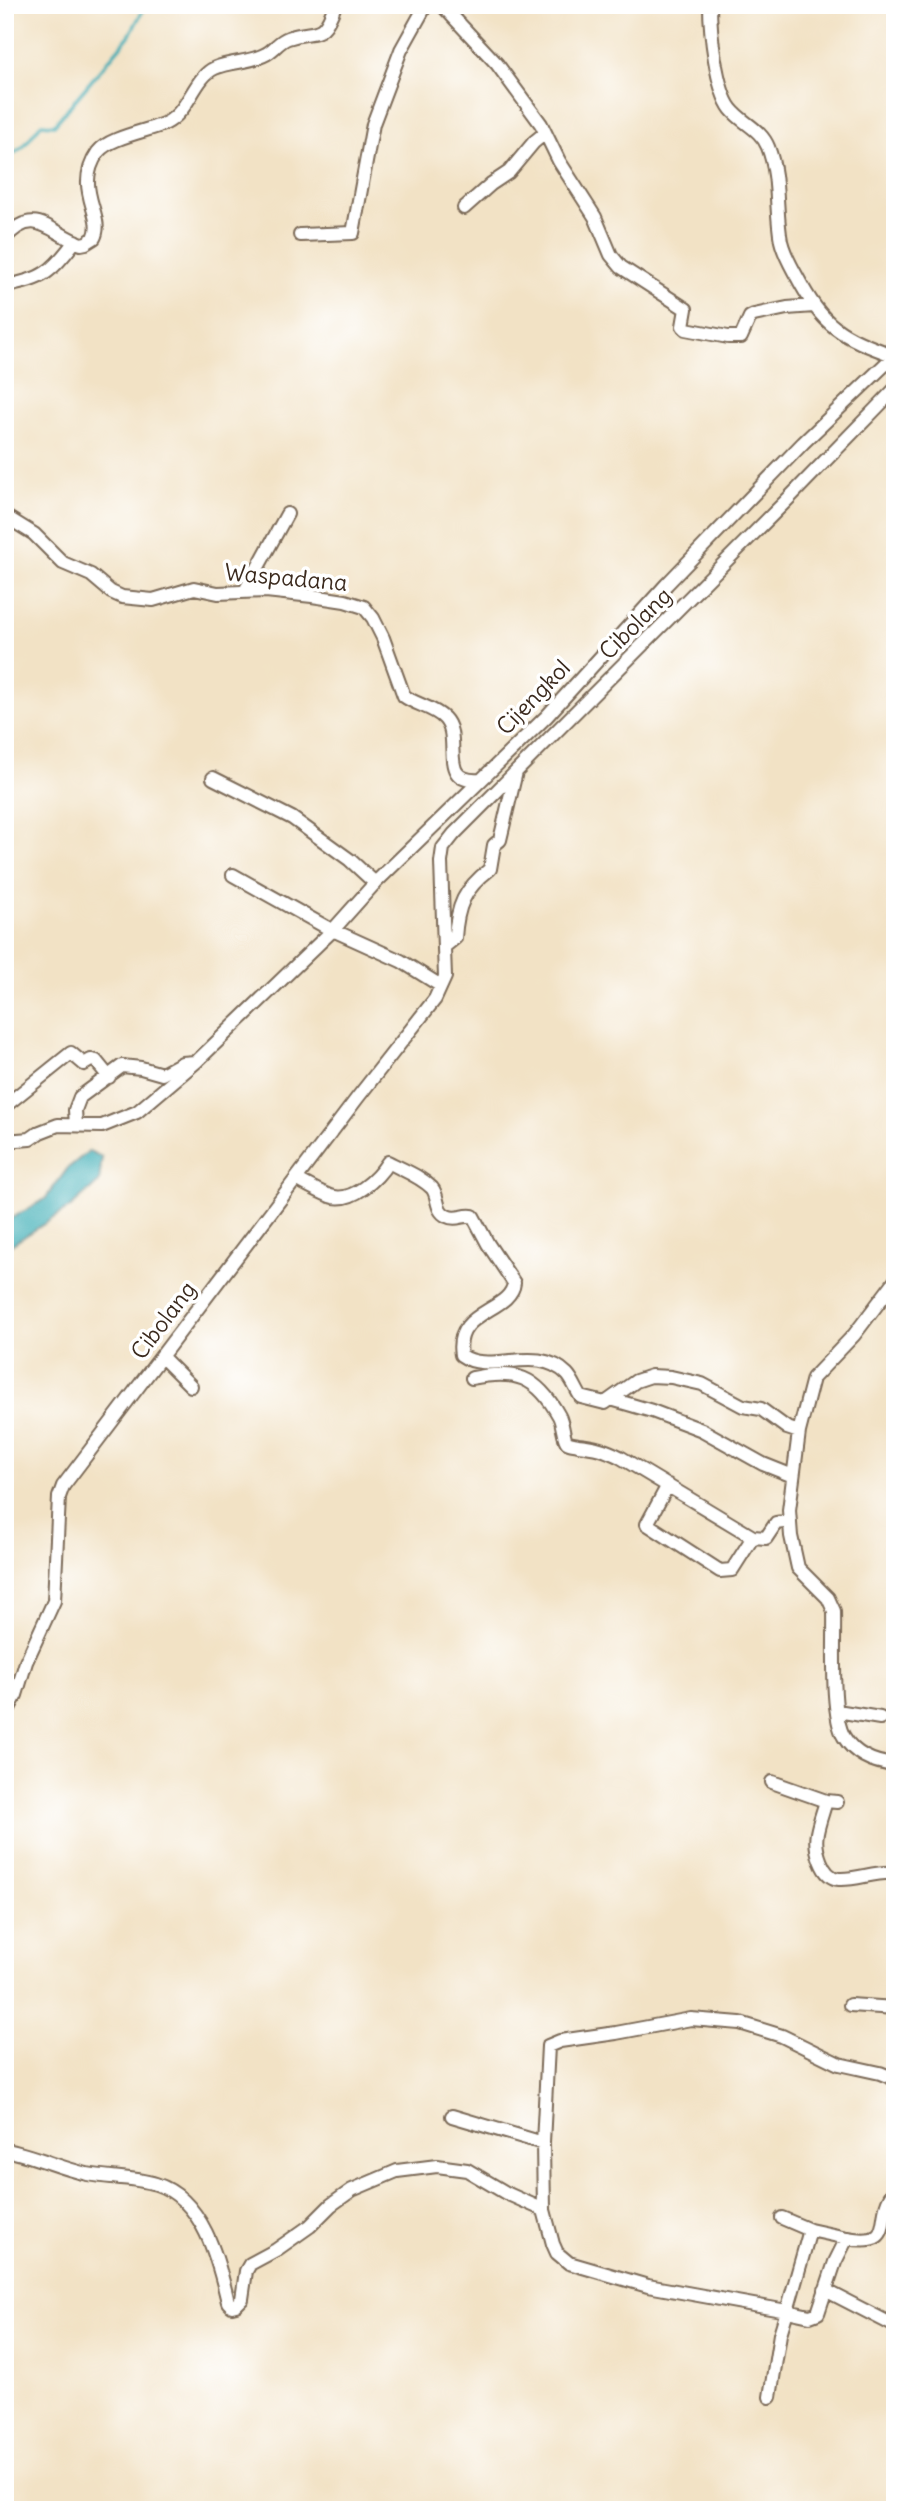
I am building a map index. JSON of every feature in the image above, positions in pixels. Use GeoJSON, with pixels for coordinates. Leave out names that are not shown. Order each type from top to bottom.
{"type":"FeatureCollection","features":[{"type":"Feature","properties":{"kind":"street"},"geometry":{"type":"LineString","coordinates":[[5,238],[16,226],[30,222],[41,223],[75,241],[86,243],[94,238],[98,225],[87,188],[88,178],[100,149],[167,123],[179,114],[197,86],[215,68],[244,63],[267,54],[288,38],[322,30],[327,25],[335,5]]}},
{"type":"Feature","properties":{"kind":"street"},"geometry":{"type":"LineString","coordinates":[[300,235],[353,233],[373,124],[401,50],[426,5]]}},
{"type":"Feature","properties":{"kind":"street"},"geometry":{"type":"LineString","coordinates":[[442,5],[497,64],[545,133],[595,217],[611,255],[621,267],[686,309],[683,326],[686,329],[741,337],[750,317],[754,315],[814,306]]}},
{"type":"Feature","properties":{"kind":"street"},"geometry":{"type":"LineString","coordinates":[[710,5],[722,90],[731,110],[765,140],[774,162],[781,240],[786,259],[807,298],[825,321],[859,343],[895,355]]}},
{"type":"Feature","properties":{"kind":"street"},"geometry":{"type":"LineString","coordinates":[[464,208],[509,172],[545,133]]}},
{"type":"Feature","properties":{"kind":"street"},"geometry":{"type":"LineString","coordinates":[[5,286],[24,283],[45,275],[75,241]]}},
{"type":"Feature","properties":{"kind":"street","name":"Cijengkol"},"geometry":{"type":"LineString","coordinates":[[5,1141],[30,1139],[53,1126],[102,1126],[137,1112],[196,1062],[333,930],[375,883],[546,717],[667,584],[803,443],[895,355]]}},
{"type":"Feature","properties":{"kind":"street","name":"Cibolang"},"geometry":{"type":"LineString","coordinates":[[5,1716],[54,1601],[60,1497],[63,1486],[435,999],[445,977],[441,862],[443,848],[895,389]]}},
{"type":"Feature","properties":{"kind":"street"},"geometry":{"type":"LineString","coordinates":[[245,591],[287,514]]}},
{"type":"Feature","properties":{"kind":"street","name":"Waspadana"},"geometry":{"type":"LineString","coordinates":[[5,516],[34,534],[63,563],[91,575],[111,593],[122,597],[153,600],[188,588],[218,593],[245,591],[312,596],[364,607],[383,638],[404,696],[444,718],[449,728],[456,771],[461,778],[481,780]]}},
{"type":"Feature","properties":{"kind":"street"},"geometry":{"type":"LineString","coordinates":[[445,946],[455,938],[457,911],[473,882],[490,869],[495,845],[500,840],[516,771]]}},
{"type":"Feature","properties":{"kind":"street"},"geometry":{"type":"LineString","coordinates":[[213,778],[292,818],[350,860],[375,883]]}},
{"type":"Feature","properties":{"kind":"street"},"geometry":{"type":"LineString","coordinates":[[233,875],[333,930],[401,961],[441,986]]}},
{"type":"Feature","properties":{"kind":"street"},"geometry":{"type":"LineString","coordinates":[[5,1106],[71,1053],[84,1064],[91,1060],[96,1062],[109,1077]]}},
{"type":"Feature","properties":{"kind":"street","name":"Cijengkol"},"geometry":{"type":"LineString","coordinates":[[76,1125],[75,1110],[80,1097],[122,1066],[162,1074],[183,1063],[196,1062]]}},
{"type":"Feature","properties":{"kind":"street"},"geometry":{"type":"LineString","coordinates":[[296,1179],[333,1198],[371,1185],[388,1162],[418,1177],[435,1191],[443,1214],[449,1218],[473,1216],[514,1283],[511,1293],[466,1327],[460,1338],[461,1355],[474,1362],[520,1359],[547,1361],[567,1374],[581,1397],[605,1403],[636,1381],[651,1376],[671,1377],[702,1384],[743,1406],[761,1409],[787,1428],[799,1432]]}},
{"type":"Feature","properties":{"kind":"street"},"geometry":{"type":"LineString","coordinates":[[895,1281],[854,1335],[814,1378],[799,1432],[790,1521],[798,1568],[828,1598],[834,1611],[835,1688],[842,1735],[852,1747],[873,1761],[895,1765]]}},
{"type":"Feature","properties":{"kind":"street"},"geometry":{"type":"LineString","coordinates":[[162,1357],[191,1386]]}},
{"type":"Feature","properties":{"kind":"street"},"geometry":{"type":"LineString","coordinates":[[472,1378],[495,1373],[521,1376],[541,1393],[555,1410],[561,1419],[565,1440],[569,1444],[599,1447],[754,1537],[766,1538],[776,1523],[790,1521]]}},
{"type":"Feature","properties":{"kind":"street"},"geometry":{"type":"LineString","coordinates":[[611,1399],[702,1430],[763,1464],[793,1476]]}},
{"type":"Feature","properties":{"kind":"street"},"geometry":{"type":"LineString","coordinates":[[667,1485],[647,1524],[720,1572],[732,1570],[754,1537]]}},
{"type":"Feature","properties":{"kind":"street"},"geometry":{"type":"LineString","coordinates":[[837,1706],[880,1718]]}},
{"type":"Feature","properties":{"kind":"street"},"geometry":{"type":"LineString","coordinates":[[772,1782],[831,1802],[816,1837],[822,1865],[827,1874],[839,1879],[873,1873],[895,1874]]}},
{"type":"Feature","properties":{"kind":"street"},"geometry":{"type":"LineString","coordinates":[[850,2005],[895,2008]]}},
{"type":"Feature","properties":{"kind":"street"},"geometry":{"type":"LineString","coordinates":[[847,2238],[816,2315],[810,2316],[648,2286],[569,2263],[557,2253],[544,2210],[548,2046],[560,2041],[616,2034],[691,2019],[740,2023],[782,2036],[839,2064],[895,2079]]}},
{"type":"Feature","properties":{"kind":"street"},"geometry":{"type":"LineString","coordinates":[[452,2116],[544,2143]]}},
{"type":"Feature","properties":{"kind":"street"},"geometry":{"type":"LineString","coordinates":[[5,2150],[27,2154],[63,2168],[156,2184],[178,2195],[196,2214],[207,2237],[228,2302],[232,2306],[242,2299],[245,2274],[250,2264],[310,2226],[331,2205],[352,2190],[397,2171],[438,2166],[467,2170],[506,2193],[544,2210]]}},
{"type":"Feature","properties":{"kind":"street"},"geometry":{"type":"LineString","coordinates":[[782,2218],[810,2230],[847,2238],[873,2240],[890,2218],[889,2197],[895,2190]]}},
{"type":"Feature","properties":{"kind":"street"},"geometry":{"type":"LineString","coordinates":[[770,2397],[780,2334],[810,2230]]}},
{"type":"Feature","properties":{"kind":"street"},"geometry":{"type":"LineString","coordinates":[[825,2290],[895,2326]]}},
{"type":"Feature","properties":{"kind":"water"},"geometry":{"type":"Polygon","coordinates":[[[89,1151],[102,1157],[99,1182],[72,1206],[5,1249],[5,1222],[45,1199],[68,1168],[89,1151]]]}},
{"type":"Feature","properties":{"kind":"waterway"},"geometry":{"type":"LineString","coordinates":[[5,160],[24,146],[41,124],[54,125],[129,36],[146,5]]}}]}
